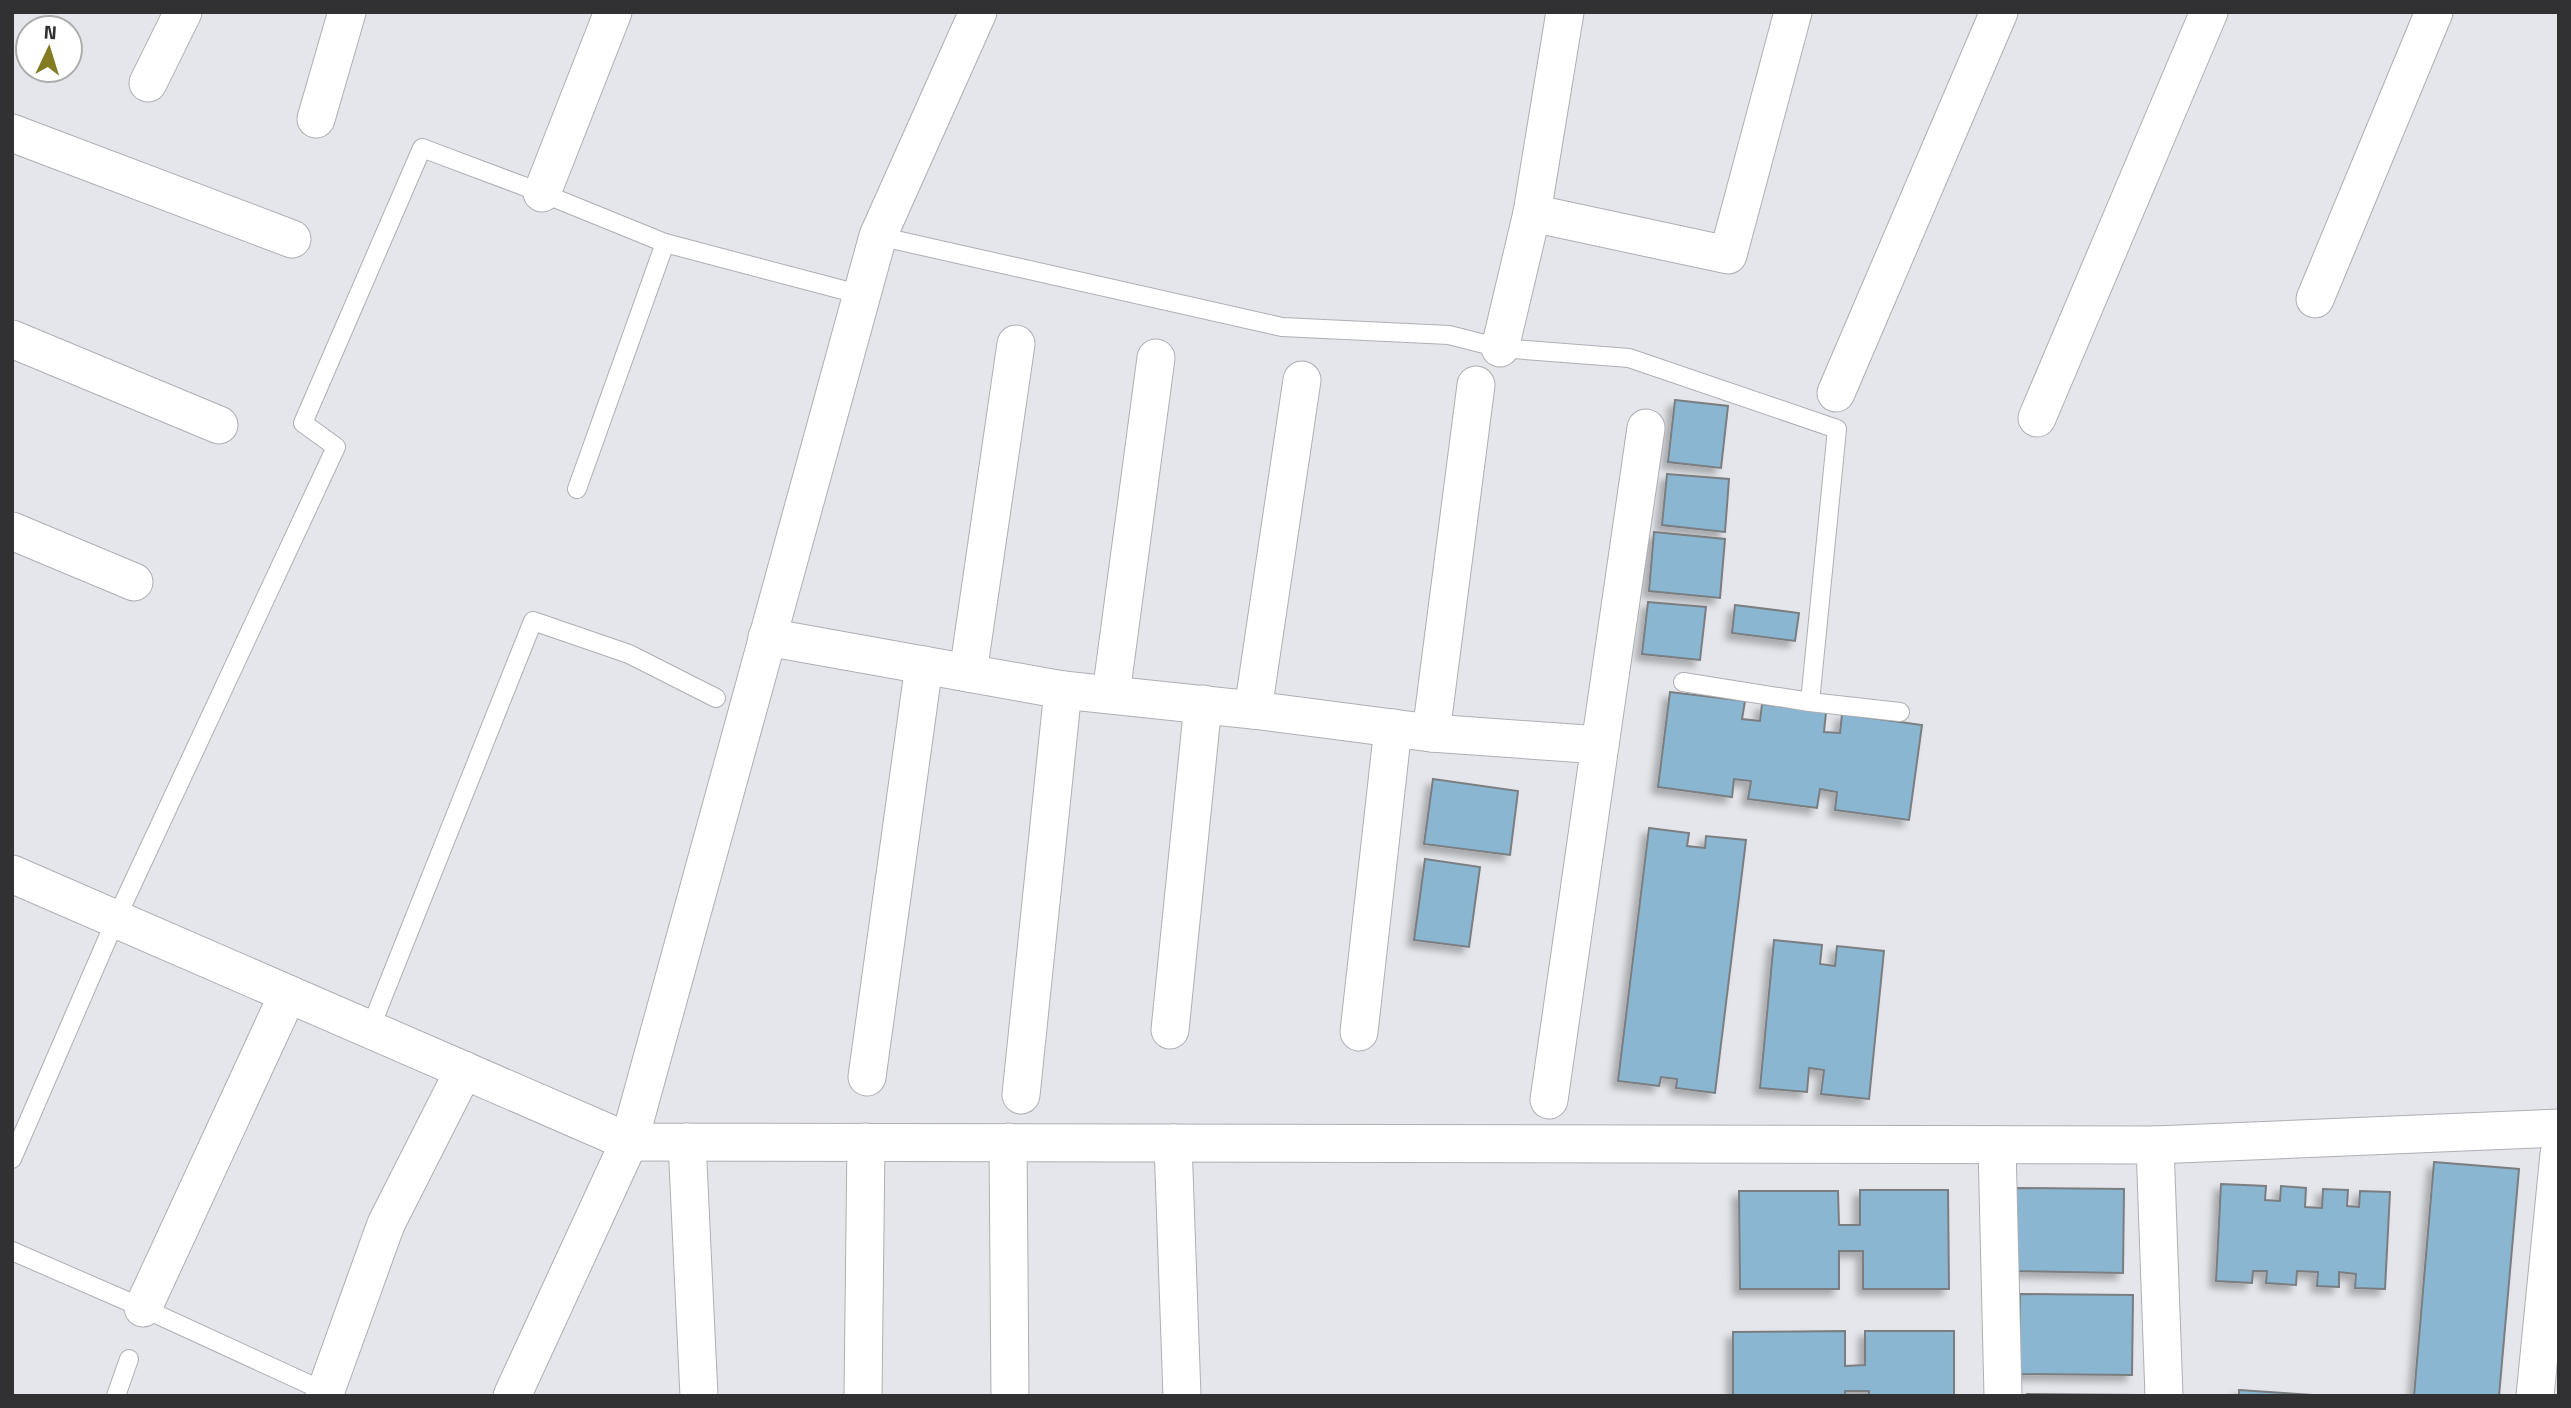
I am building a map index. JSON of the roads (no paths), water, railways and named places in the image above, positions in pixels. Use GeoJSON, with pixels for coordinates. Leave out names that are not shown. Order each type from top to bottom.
{"type":"FeatureCollection","features":[{"type":"Feature","properties":{"kind":"street"},"geometry":{"type":"LineString","coordinates":[[148,83],[183,12]]}},
{"type":"Feature","properties":{"kind":"street"},"geometry":{"type":"LineString","coordinates":[[316,119],[347,12]]}},
{"type":"Feature","properties":{"kind":"street"},"geometry":{"type":"LineString","coordinates":[[542,193],[613,12]]}},
{"type":"Feature","properties":{"kind":"street"},"geometry":{"type":"LineString","coordinates":[[512,1396],[629,1142],[878,236],[978,12]]}},
{"type":"Feature","properties":{"kind":"street"},"geometry":{"type":"LineString","coordinates":[[1500,348],[1531,214],[1565,12]]}},
{"type":"Feature","properties":{"kind":"street"},"geometry":{"type":"LineString","coordinates":[[1531,214],[1728,255],[1793,12]]}},
{"type":"Feature","properties":{"kind":"street"},"geometry":{"type":"LineString","coordinates":[[1836,393],[1999,12]]}},
{"type":"Feature","properties":{"kind":"street"},"geometry":{"type":"LineString","coordinates":[[2037,418],[2209,12]]}},
{"type":"Feature","properties":{"kind":"street"},"geometry":{"type":"LineString","coordinates":[[2315,299],[2434,12]]}},
{"type":"Feature","properties":{"kind":"street"},"geometry":{"type":"LineString","coordinates":[[12,133],[292,239]]}},
{"type":"Feature","properties":{"kind":"street"},"geometry":{"type":"LineString","coordinates":[[12,339],[219,425]]}},
{"type":"Feature","properties":{"kind":"street"},"geometry":{"type":"LineString","coordinates":[[968,673],[1016,344]]}},
{"type":"Feature","properties":{"kind":"street"},"geometry":{"type":"LineString","coordinates":[[1111,694],[1156,358]]}},
{"type":"Feature","properties":{"kind":"street"},"geometry":{"type":"LineString","coordinates":[[1253,710],[1302,380]]}},
{"type":"Feature","properties":{"kind":"street"},"geometry":{"type":"LineString","coordinates":[[1431,733],[1476,384]]}},
{"type":"Feature","properties":{"kind":"street"},"geometry":{"type":"LineString","coordinates":[[1549,1101],[1646,428]]}},
{"type":"Feature","properties":{"kind":"street"},"geometry":{"type":"LineString","coordinates":[[12,531],[134,582]]}},
{"type":"Feature","properties":{"kind":"street"},"geometry":{"type":"LineString","coordinates":[[767,637],[1063,690],[1203,704],[1431,733],[1600,745]]}},
{"type":"Feature","properties":{"kind":"street"},"geometry":{"type":"LineString","coordinates":[[867,1077],[923,664]]}},
{"type":"Feature","properties":{"kind":"street"},"geometry":{"type":"LineString","coordinates":[[1021,1095],[1063,690]]}},
{"type":"Feature","properties":{"kind":"street"},"geometry":{"type":"LineString","coordinates":[[1170,1030],[1203,704]]}},
{"type":"Feature","properties":{"kind":"street"},"geometry":{"type":"LineString","coordinates":[[1359,1032],[1393,728]]}},
{"type":"Feature","properties":{"kind":"street"},"geometry":{"type":"LineString","coordinates":[[12,874],[629,1142],[2155,1145],[2559,1128]]}},
{"type":"Feature","properties":{"kind":"street"},"geometry":{"type":"LineString","coordinates":[[143,1308],[288,993]]}},
{"type":"Feature","properties":{"kind":"street"},"geometry":{"type":"LineString","coordinates":[[328,1394],[386,1224],[464,1070]]}},
{"type":"Feature","properties":{"kind":"street"},"geometry":{"type":"LineString","coordinates":[[687,1142],[699,1396]]}},
{"type":"Feature","properties":{"kind":"street"},"geometry":{"type":"LineString","coordinates":[[863,1396],[866,1142]]}},
{"type":"Feature","properties":{"kind":"street"},"geometry":{"type":"LineString","coordinates":[[1008,1142],[1010,1396]]}},
{"type":"Feature","properties":{"kind":"street"},"geometry":{"type":"LineString","coordinates":[[1173,1143],[1182,1396]]}},
{"type":"Feature","properties":{"kind":"street"},"geometry":{"type":"LineString","coordinates":[[1997,1145],[2003,1396]]}},
{"type":"Feature","properties":{"kind":"street"},"geometry":{"type":"LineString","coordinates":[[2155,1145],[2164,1396]]}},
{"type":"Feature","properties":{"kind":"street"},"geometry":{"type":"LineString","coordinates":[[2535,1396],[2559,1154]]}},
{"type":"Feature","properties":{"kind":"lane"},"geometry":{"type":"LineString","coordinates":[[12,1159],[116,919],[336,447],[303,423],[422,148],[665,243],[862,295]]}},
{"type":"Feature","properties":{"kind":"lane"},"geometry":{"type":"LineString","coordinates":[[878,236],[1282,327],[1449,335],[1500,348],[1629,358],[1837,429],[1810,702]]}},
{"type":"Feature","properties":{"kind":"lane"},"geometry":{"type":"LineString","coordinates":[[577,489],[665,243]]}},
{"type":"Feature","properties":{"kind":"lane"},"geometry":{"type":"LineString","coordinates":[[370,1029],[533,621],[629,654],[716,698]]}},
{"type":"Feature","properties":{"kind":"lane"},"geometry":{"type":"LineString","coordinates":[[1683,681],[1810,702],[1900,712]]}},
{"type":"Feature","properties":{"kind":"lane"},"geometry":{"type":"LineString","coordinates":[[12,1251],[328,1394]]}},
{"type":"Feature","properties":{"kind":"lane"},"geometry":{"type":"LineString","coordinates":[[116,1396],[129,1359]]}}]}
